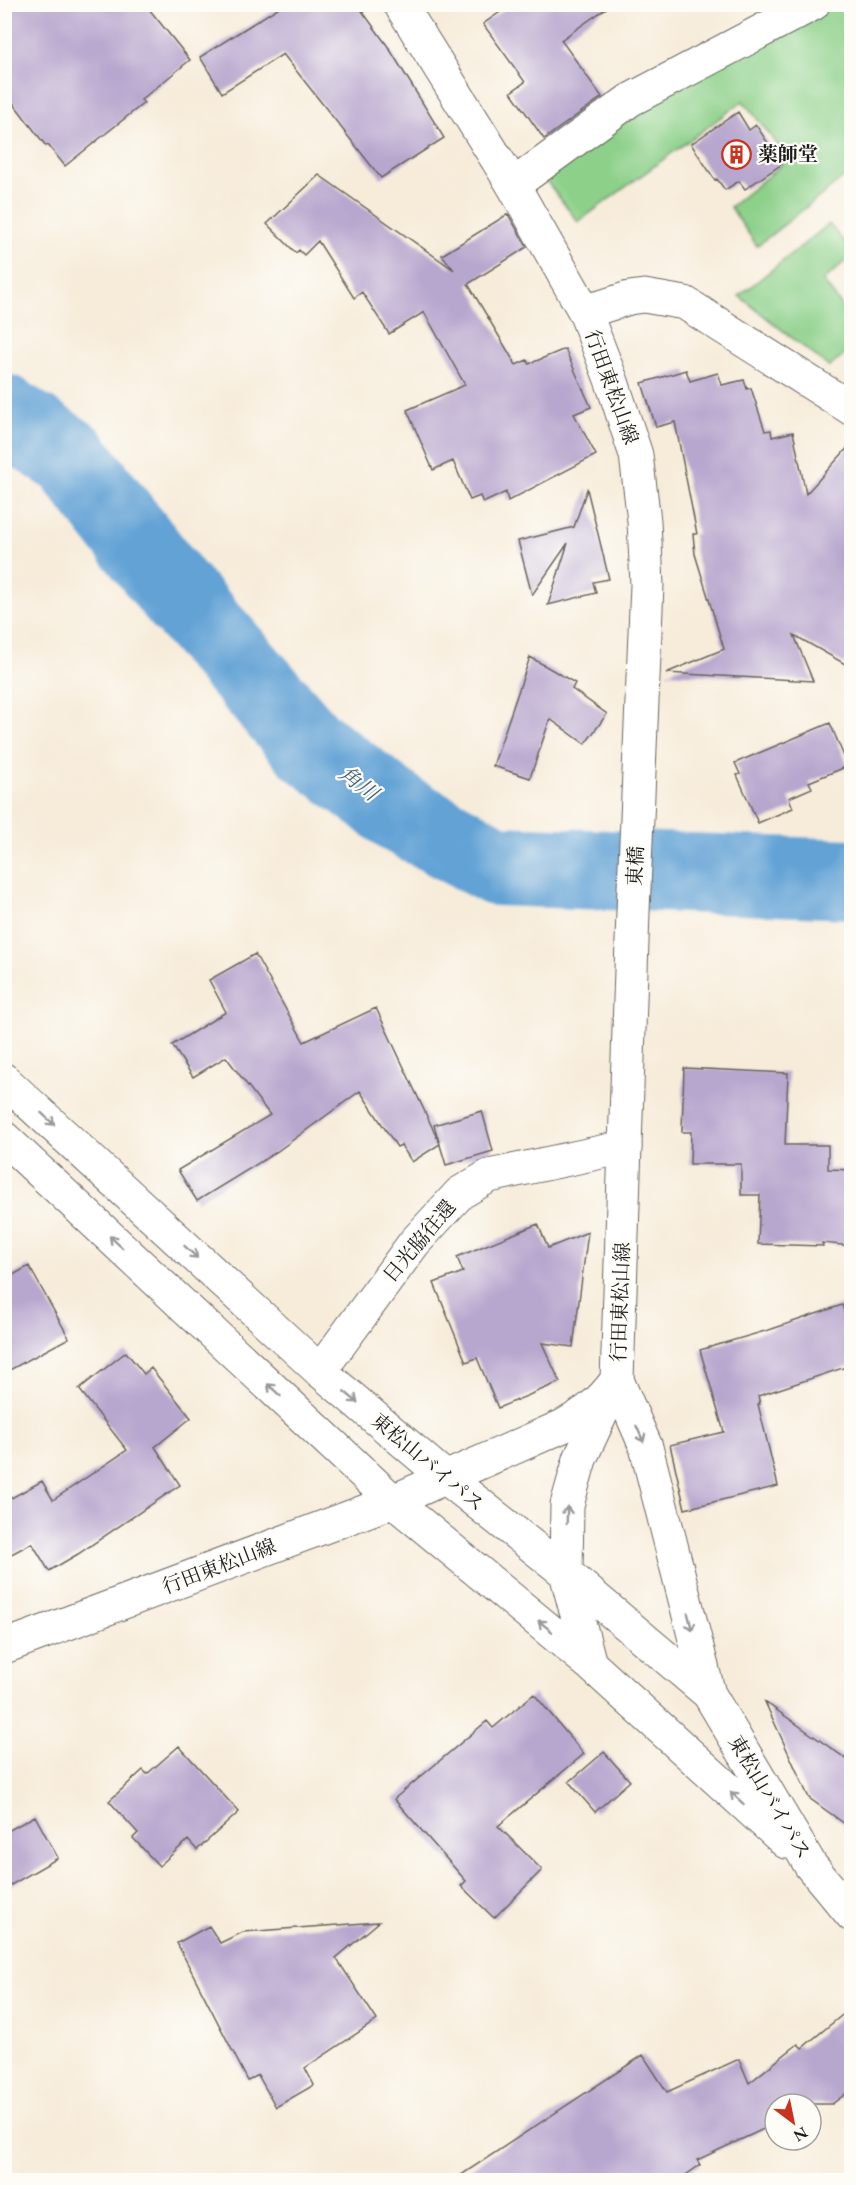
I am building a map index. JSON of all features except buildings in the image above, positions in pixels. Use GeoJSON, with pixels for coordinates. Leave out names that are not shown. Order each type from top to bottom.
{"type":"FeatureCollection","features":[{"type":"Feature","properties":{"kind":"main road","name":"行田東松山線"},"geometry":{"type":"LineString","coordinates":[[400,4],[513,185],[585,312],[612,382],[636,455],[644,521],[647,585],[638,820]]}},
{"type":"Feature","properties":{"kind":"main road"},"geometry":{"type":"LineString","coordinates":[[513,185],[630,100],[813,4]]}},
{"type":"Feature","properties":{"kind":"main road"},"geometry":{"type":"LineString","coordinates":[[585,312],[629,298],[644,296],[685,303],[852,409]]}},
{"type":"Feature","properties":{"kind":"main road","name":"東橋"},"geometry":{"type":"LineString","coordinates":[[633,912],[638,820]]}},
{"type":"Feature","properties":{"kind":"main road","name":"行田東松山線"},"geometry":{"type":"LineString","coordinates":[[4,1647],[393,1501],[572,1421],[589,1411],[604,1398],[617,1380],[633,912]]}},
{"type":"Feature","properties":{"kind":"main road","name":"東松山バイパス"},"geometry":{"type":"LineString","coordinates":[[4,1080],[320,1371],[709,1694],[811,1866]]}},
{"type":"Feature","properties":{"kind":"main road","name":"東松山バイパス"},"geometry":{"type":"LineString","coordinates":[[4,1138],[393,1501],[590,1664],[811,1866]]}},
{"type":"Feature","properties":{"kind":"main road","name":"日光脇往還"},"geometry":{"type":"LineString","coordinates":[[320,1371],[414,1243],[460,1193],[489,1176],[625,1147]]}},
{"type":"Feature","properties":{"kind":"main road"},"geometry":{"type":"LineString","coordinates":[[590,1664],[566,1574],[567,1505],[580,1459],[617,1380]]}},
{"type":"Feature","properties":{"kind":"main road"},"geometry":{"type":"LineString","coordinates":[[617,1380],[646,1447],[709,1694]]}},
{"type":"Feature","properties":{"kind":"main road"},"geometry":{"type":"LineString","coordinates":[[811,1866],[852,1915]]}},
{"type":"Feature","properties":{"kind":"green space"},"geometry":{"type":"Polygon","coordinates":[[[831,5],[851,5],[851,172],[757,246],[730,207],[789,159],[743,101],[578,222],[544,178],[637,109],[831,5]]]}},
{"type":"Feature","properties":{"kind":"green space"},"geometry":{"type":"Polygon","coordinates":[[[829,224],[851,250],[851,256],[823,281],[851,318],[852,349],[829,367],[739,296],[829,224]]]}},
{"type":"Feature","properties":{"kind":"waterway","name":"角川"},"geometry":{"type":"LineString","coordinates":[[4,414],[70,457],[172,588],[310,746],[402,815],[497,866],[852,879]]}},
{"type":"Feature","properties":{"kind":"place","name":"薬師堂"},"geometry":{"type":"Point","coordinates":[737,154]}}]}
